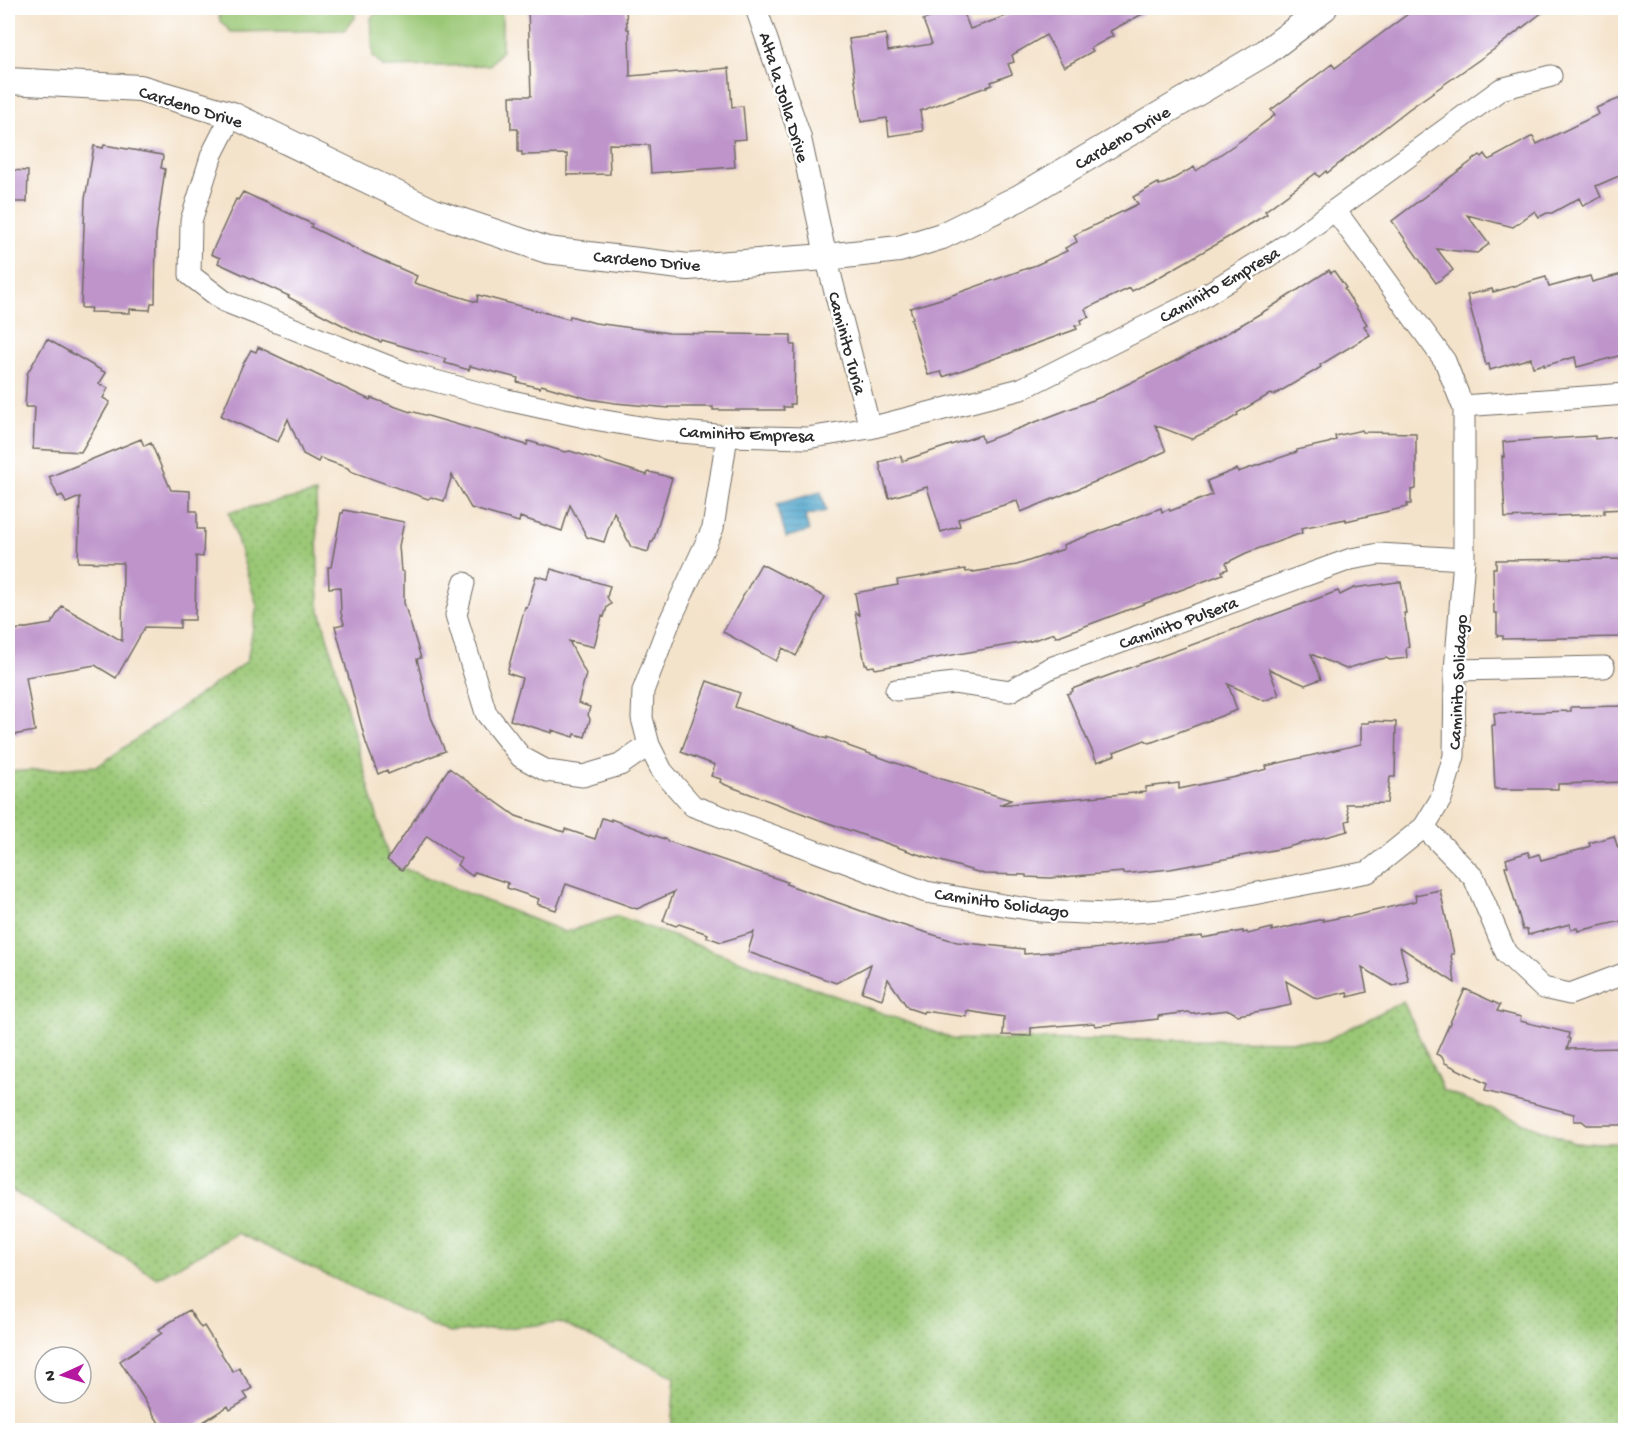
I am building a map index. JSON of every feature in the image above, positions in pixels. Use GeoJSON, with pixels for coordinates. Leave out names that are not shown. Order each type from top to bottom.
{"type":"FeatureCollection","features":[{"type":"Feature","properties":{"kind":"street","name":"Cardeno Drive"},"geometry":{"type":"LineString","coordinates":[[8,81],[140,88],[232,115],[434,212],[547,250],[688,267],[899,249],[942,236],[1019,198],[1266,52],[1324,8]]}},
{"type":"Feature","properties":{"kind":"street","name":"Alta la Jolla Drive"},"geometry":{"type":"LineString","coordinates":[[763,9],[800,136],[826,257]]}},
{"type":"Feature","properties":{"kind":"street","name":"Caminito Empresa"},"geometry":{"type":"LineString","coordinates":[[232,115],[212,154],[191,221],[190,275],[224,301],[405,373],[507,400],[658,430],[727,436],[807,438],[870,428],[1021,389],[1196,301],[1291,242],[1501,89],[1551,76]]}},
{"type":"Feature","properties":{"kind":"street","name":"Caminito Solidago"},"geometry":{"type":"LineString","coordinates":[[727,436],[713,528],[669,623],[643,691],[642,718],[649,745],[662,771],[693,806],[926,892],[1039,911],[1107,914],[1175,909],[1368,872],[1424,827],[1441,800],[1454,756],[1455,670],[1464,559],[1463,406],[1445,362],[1335,210]]}},
{"type":"Feature","properties":{"kind":"street","name":"Caminito Turia"},"geometry":{"type":"LineString","coordinates":[[826,257],[870,428]]}},
{"type":"Feature","properties":{"kind":"street"},"geometry":{"type":"LineString","coordinates":[[1463,406],[1626,394]]}},
{"type":"Feature","properties":{"kind":"street","name":"Caminito Pulsera"},"geometry":{"type":"LineString","coordinates":[[896,690],[954,683],[1010,691],[1050,669],[1351,559],[1379,554],[1464,559]]}},
{"type":"Feature","properties":{"kind":"street"},"geometry":{"type":"LineString","coordinates":[[464,583],[456,615],[486,713],[521,756],[547,771],[583,776],[620,765],[649,745]]}},
{"type":"Feature","properties":{"kind":"street"},"geometry":{"type":"LineString","coordinates":[[1455,670],[1604,667]]}},
{"type":"Feature","properties":{"kind":"street"},"geometry":{"type":"LineString","coordinates":[[1424,827],[1473,878],[1506,953],[1543,988],[1570,994],[1626,973]]}},
{"type":"Feature","properties":{"kind":"green space"},"geometry":{"type":"Polygon","coordinates":[[[218,8],[354,8],[355,18],[344,30],[231,32],[220,21],[218,8]]]}},
{"type":"Feature","properties":{"kind":"green space"},"geometry":{"type":"Polygon","coordinates":[[[381,8],[496,8],[502,14],[502,50],[490,65],[384,67],[373,56],[371,18],[381,8]]]}},
{"type":"Feature","properties":{"kind":"green space"},"geometry":{"type":"Polygon","coordinates":[[[316,493],[319,607],[390,863],[565,932],[618,916],[953,1039],[1325,1041],[1403,1001],[1443,1090],[1574,1143],[1625,1143],[1625,1430],[671,1430],[675,1377],[560,1323],[449,1333],[238,1233],[157,1278],[8,1188],[8,772],[98,766],[247,661],[257,606],[229,512],[316,493]]]}},
{"type":"Feature","properties":{"kind":"water"},"geometry":{"type":"Polygon","coordinates":[[[821,492],[826,511],[805,516],[809,531],[786,537],[777,504],[821,492]]]}},
{"type":"Feature","properties":{"kind":"building"},"geometry":{"type":"Polygon","coordinates":[[[528,8],[626,8],[630,76],[729,68],[732,107],[743,106],[746,139],[733,140],[735,167],[651,173],[649,145],[609,144],[610,174],[567,175],[567,154],[522,155],[522,152],[518,152],[518,129],[511,129],[510,96],[531,96],[528,8]]]}},
{"type":"Feature","properties":{"kind":"building"},"geometry":{"type":"Polygon","coordinates":[[[962,8],[970,29],[1028,8],[1154,8],[1110,31],[1113,36],[1091,48],[1093,51],[1064,67],[1046,35],[1012,55],[1014,62],[1008,64],[1012,74],[991,82],[992,85],[920,111],[923,131],[889,136],[887,118],[861,122],[849,39],[886,34],[888,51],[932,44],[923,20],[962,8]]]}},
{"type":"Feature","properties":{"kind":"building"},"geometry":{"type":"Polygon","coordinates":[[[1416,8],[1548,8],[1409,109],[1327,173],[1326,171],[1319,177],[1316,173],[1265,211],[1267,214],[1154,280],[1132,291],[1130,288],[1085,309],[1089,317],[1081,320],[1082,324],[1075,326],[1077,329],[943,377],[941,372],[928,375],[911,319],[913,318],[910,308],[1036,265],[1067,251],[1065,248],[1077,242],[1074,235],[1138,204],[1133,197],[1158,183],[1159,185],[1166,183],[1194,167],[1196,171],[1275,115],[1271,110],[1332,64],[1335,68],[1416,8]]]}},
{"type":"Feature","properties":{"kind":"building"},"geometry":{"type":"Polygon","coordinates":[[[1626,96],[1626,173],[1596,186],[1601,197],[1583,206],[1579,198],[1552,213],[1539,217],[1535,211],[1513,227],[1467,215],[1489,244],[1477,253],[1437,249],[1453,270],[1436,283],[1392,221],[1480,155],[1482,157],[1485,154],[1489,160],[1533,136],[1537,144],[1599,114],[1596,108],[1626,96]]]}},
{"type":"Feature","properties":{"kind":"building"},"geometry":{"type":"Polygon","coordinates":[[[104,145],[163,157],[161,168],[165,169],[156,234],[155,303],[151,303],[150,310],[130,309],[130,313],[90,312],[91,308],[81,308],[85,199],[94,146],[103,148],[104,145]]]}},
{"type":"Feature","properties":{"kind":"building"},"geometry":{"type":"Polygon","coordinates":[[[8,170],[28,171],[27,202],[8,202],[8,170]]]}},
{"type":"Feature","properties":{"kind":"building"},"geometry":{"type":"Polygon","coordinates":[[[243,192],[312,224],[311,227],[358,250],[417,276],[414,283],[477,302],[478,295],[569,319],[570,316],[595,323],[669,333],[791,335],[791,345],[795,345],[794,404],[790,404],[791,407],[783,407],[784,410],[713,410],[713,407],[669,408],[615,403],[589,399],[541,385],[540,388],[517,382],[518,378],[470,366],[469,370],[445,363],[446,359],[382,340],[381,342],[354,331],[289,296],[218,263],[220,258],[211,254],[236,199],[238,200],[243,192]]]}},
{"type":"Feature","properties":{"kind":"building"},"geometry":{"type":"Polygon","coordinates":[[[1329,270],[1331,273],[1334,271],[1346,288],[1344,289],[1367,324],[1364,326],[1370,335],[1320,365],[1321,367],[1313,372],[1237,413],[1238,415],[1221,425],[1191,439],[1155,425],[1166,451],[1021,512],[1017,501],[958,519],[960,526],[941,532],[927,487],[889,498],[879,462],[901,456],[902,461],[981,435],[983,442],[1101,397],[1202,348],[1329,270]]]}},
{"type":"Feature","properties":{"kind":"building"},"geometry":{"type":"Polygon","coordinates":[[[1626,273],[1626,354],[1577,367],[1575,357],[1533,367],[1531,358],[1490,370],[1489,364],[1486,365],[1467,295],[1492,289],[1493,292],[1546,277],[1549,287],[1590,276],[1592,282],[1626,273]]]}},
{"type":"Feature","properties":{"kind":"building"},"geometry":{"type":"Polygon","coordinates":[[[47,339],[106,373],[99,384],[108,388],[103,398],[110,402],[81,452],[33,449],[35,407],[25,407],[27,374],[47,339]]]}},
{"type":"Feature","properties":{"kind":"building"},"geometry":{"type":"Polygon","coordinates":[[[258,347],[370,400],[371,398],[410,412],[527,445],[528,441],[565,452],[570,451],[647,475],[648,472],[672,478],[648,552],[631,547],[614,512],[604,542],[587,537],[570,505],[562,531],[520,517],[519,522],[471,508],[452,475],[444,501],[431,497],[428,499],[320,458],[318,462],[303,454],[288,419],[278,442],[221,416],[242,366],[251,350],[256,352],[258,347]]]}},
{"type":"Feature","properties":{"kind":"building"},"geometry":{"type":"Polygon","coordinates":[[[1362,430],[1363,432],[1416,433],[1416,489],[1411,490],[1411,504],[1407,504],[1407,507],[1346,521],[1346,519],[1301,528],[1302,533],[1246,553],[1226,563],[1228,569],[1222,571],[1223,574],[1056,637],[1054,633],[1031,641],[875,669],[874,666],[868,667],[865,664],[855,612],[859,615],[855,593],[898,585],[897,580],[965,569],[966,572],[973,572],[1017,565],[1064,549],[1063,545],[1161,508],[1162,512],[1169,509],[1170,511],[1212,495],[1207,481],[1237,469],[1238,472],[1297,452],[1297,450],[1328,443],[1336,440],[1335,436],[1362,430]]]}},
{"type":"Feature","properties":{"kind":"building"},"geometry":{"type":"Polygon","coordinates":[[[1595,436],[1595,439],[1626,436],[1626,509],[1604,510],[1604,514],[1505,518],[1503,442],[1595,436]]]}},
{"type":"Feature","properties":{"kind":"building"},"geometry":{"type":"Polygon","coordinates":[[[141,439],[144,446],[151,443],[171,490],[190,491],[190,511],[197,511],[197,529],[204,529],[203,557],[196,556],[195,620],[180,620],[180,628],[145,627],[116,678],[95,665],[26,677],[35,731],[8,736],[8,631],[51,624],[62,606],[122,641],[123,563],[78,562],[80,497],[66,503],[62,495],[58,497],[49,477],[141,439]]]}},
{"type":"Feature","properties":{"kind":"building"},"geometry":{"type":"Polygon","coordinates":[[[344,510],[404,522],[399,546],[401,571],[404,572],[404,603],[421,658],[417,659],[431,717],[445,751],[388,774],[387,770],[378,774],[366,743],[335,626],[344,624],[341,613],[340,587],[329,588],[328,567],[331,567],[341,513],[344,510]]]}},
{"type":"Feature","properties":{"kind":"building"},"geometry":{"type":"Polygon","coordinates":[[[1626,559],[1626,637],[1503,639],[1503,636],[1497,636],[1493,568],[1496,568],[1496,560],[1626,559]]]}},
{"type":"Feature","properties":{"kind":"building"},"geometry":{"type":"Polygon","coordinates":[[[761,564],[825,597],[796,656],[783,648],[776,661],[723,632],[761,564]]]}},
{"type":"Feature","properties":{"kind":"building"},"geometry":{"type":"Polygon","coordinates":[[[551,569],[610,586],[607,597],[611,604],[607,607],[604,617],[602,616],[594,647],[569,641],[586,674],[578,703],[590,707],[588,715],[590,719],[585,737],[575,734],[574,737],[552,730],[552,733],[510,720],[522,678],[507,673],[536,576],[548,579],[551,569]]]}},
{"type":"Feature","properties":{"kind":"building"},"geometry":{"type":"Polygon","coordinates":[[[1401,582],[1406,613],[1404,613],[1409,647],[1406,648],[1407,658],[1390,660],[1386,658],[1346,669],[1311,654],[1321,679],[1305,685],[1269,669],[1279,695],[1264,701],[1228,684],[1237,710],[1150,743],[1145,740],[1114,752],[1115,755],[1097,762],[1067,694],[1073,691],[1072,689],[1338,591],[1340,595],[1354,588],[1401,582]]]}},
{"type":"Feature","properties":{"kind":"building"},"geometry":{"type":"Polygon","coordinates":[[[707,681],[740,693],[735,707],[827,739],[827,737],[941,779],[1011,800],[999,805],[1146,792],[1146,787],[1179,783],[1179,789],[1236,777],[1267,769],[1266,766],[1361,744],[1361,723],[1369,723],[1369,721],[1396,722],[1395,777],[1390,777],[1387,803],[1346,804],[1350,820],[1346,821],[1348,831],[1284,848],[1170,869],[1123,874],[1123,872],[1050,878],[984,874],[917,854],[820,820],[726,785],[720,782],[721,779],[711,776],[715,765],[681,752],[707,681]]]}},
{"type":"Feature","properties":{"kind":"building"},"geometry":{"type":"Polygon","coordinates":[[[1626,706],[1626,782],[1558,784],[1558,789],[1495,789],[1492,725],[1495,725],[1494,713],[1571,711],[1571,707],[1626,706]]]}},
{"type":"Feature","properties":{"kind":"building"},"geometry":{"type":"Polygon","coordinates":[[[449,768],[516,816],[564,832],[565,829],[595,839],[602,818],[611,821],[611,819],[892,922],[957,942],[1024,949],[1024,954],[1093,949],[1202,936],[1202,938],[1243,931],[1248,934],[1272,928],[1272,931],[1323,919],[1323,921],[1349,917],[1416,901],[1415,895],[1440,890],[1454,954],[1451,954],[1455,983],[1400,947],[1409,982],[1393,986],[1362,967],[1367,992],[1348,997],[1347,992],[1317,999],[1286,981],[1291,1005],[1272,1009],[1238,1015],[1229,1010],[1192,1014],[1189,1012],[1158,1016],[1158,1019],[1095,1026],[1094,1023],[1031,1028],[1031,1036],[1003,1035],[1004,1017],[967,1011],[967,1017],[924,1011],[923,1013],[908,1008],[888,979],[882,999],[862,992],[871,964],[836,983],[748,952],[754,932],[721,942],[707,937],[708,934],[663,921],[674,892],[637,909],[566,884],[556,910],[537,904],[539,899],[507,888],[508,883],[475,872],[472,876],[457,865],[461,859],[427,836],[402,870],[387,860],[449,768]]]}},
{"type":"Feature","properties":{"kind":"building"},"geometry":{"type":"Polygon","coordinates":[[[1614,836],[1618,848],[1626,846],[1626,920],[1578,931],[1577,928],[1571,930],[1570,924],[1528,935],[1527,929],[1523,930],[1505,866],[1508,866],[1506,859],[1528,852],[1530,857],[1539,854],[1541,860],[1583,849],[1590,846],[1589,843],[1614,836]]]}},
{"type":"Feature","properties":{"kind":"building"},"geometry":{"type":"Polygon","coordinates":[[[1465,989],[1500,1005],[1497,1011],[1521,1017],[1520,1021],[1569,1033],[1567,1049],[1626,1048],[1626,1125],[1587,1125],[1582,1121],[1574,1121],[1574,1114],[1485,1091],[1487,1084],[1445,1063],[1442,1057],[1436,1054],[1465,989]]]}},
{"type":"Feature","properties":{"kind":"building"},"geometry":{"type":"Polygon","coordinates":[[[189,1310],[201,1328],[204,1326],[233,1372],[239,1368],[252,1388],[244,1393],[248,1399],[230,1410],[228,1406],[189,1431],[164,1431],[120,1361],[162,1333],[159,1329],[189,1310]]]}}]}
